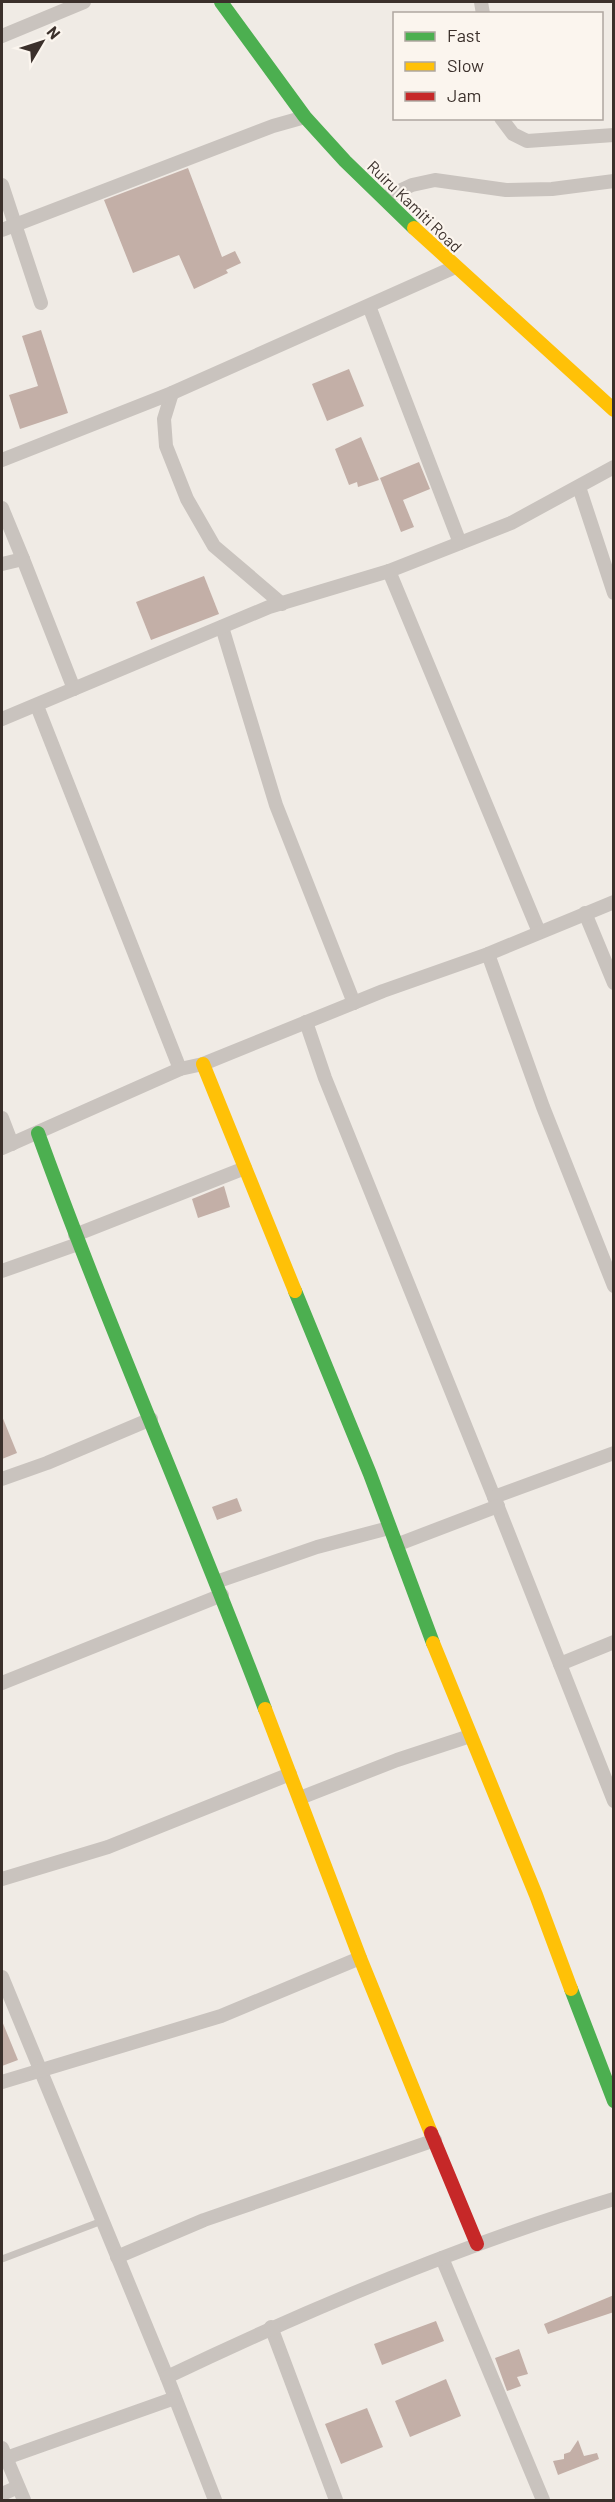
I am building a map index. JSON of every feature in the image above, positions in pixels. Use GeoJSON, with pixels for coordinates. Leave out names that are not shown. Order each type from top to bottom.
{"type":"FeatureCollection","features":[{"type":"Feature","properties":{"kind":"street"},"geometry":{"type":"LineString","coordinates":[[2,36],[84,2]]}},
{"type":"Feature","properties":{"kind":"street","name":"Ruiru Kamiti Road"},"geometry":{"type":"LineString","coordinates":[[221,2],[305,117],[345,161],[455,267],[528,330],[614,410]]}},
{"type":"Feature","properties":{"kind":"street"},"geometry":{"type":"LineString","coordinates":[[8,227],[273,126],[305,117]]}},
{"type":"Feature","properties":{"kind":"street"},"geometry":{"type":"LineString","coordinates":[[502,120],[513,134],[527,141],[614,135]]}},
{"type":"Feature","properties":{"kind":"street"},"geometry":{"type":"LineString","coordinates":[[384,198],[412,185],[435,180],[506,190],[552,189],[614,181]]}},
{"type":"Feature","properties":{"kind":"street"},"geometry":{"type":"LineString","coordinates":[[2,185],[8,227],[41,303]]}},
{"type":"Feature","properties":{"kind":"street"},"geometry":{"type":"LineString","coordinates":[[2,460],[172,393],[455,267]]}},
{"type":"Feature","properties":{"kind":"street"},"geometry":{"type":"LineString","coordinates":[[369,306],[460,543]]}},
{"type":"Feature","properties":{"kind":"street"},"geometry":{"type":"LineString","coordinates":[[172,393],[164,419],[166,446],[187,499],[214,546],[282,604]]}},
{"type":"Feature","properties":{"kind":"street"},"geometry":{"type":"LineString","coordinates":[[2,719],[222,627],[282,604],[389,572],[511,523],[614,467]]}},
{"type":"Feature","properties":{"kind":"street"},"geometry":{"type":"LineString","coordinates":[[579,487],[614,593]]}},
{"type":"Feature","properties":{"kind":"street"},"geometry":{"type":"LineString","coordinates":[[2,508],[74,690]]}},
{"type":"Feature","properties":{"kind":"street"},"geometry":{"type":"LineString","coordinates":[[2,564],[23,559]]}},
{"type":"Feature","properties":{"kind":"street"},"geometry":{"type":"LineString","coordinates":[[389,572],[539,932]]}},
{"type":"Feature","properties":{"kind":"street"},"geometry":{"type":"LineString","coordinates":[[222,627],[276,805],[354,1003]]}},
{"type":"Feature","properties":{"kind":"street"},"geometry":{"type":"LineString","coordinates":[[36,706],[180,1069]]}},
{"type":"Feature","properties":{"kind":"street"},"geometry":{"type":"LineString","coordinates":[[2,1118],[7,1146],[180,1069],[203,1064],[354,1003],[488,954],[614,902]]}},
{"type":"Feature","properties":{"kind":"street"},"geometry":{"type":"LineString","coordinates":[[585,913],[614,983]]}},
{"type":"Feature","properties":{"kind":"street"},"geometry":{"type":"LineString","coordinates":[[488,954],[543,1107],[614,1286]]}},
{"type":"Feature","properties":{"kind":"street"},"geometry":{"type":"LineString","coordinates":[[306,1022],[329,1089],[496,1501],[614,1801]]}},
{"type":"Feature","properties":{"kind":"street"},"geometry":{"type":"LineString","coordinates":[[203,1064],[370,1474],[470,1736],[536,1895],[614,2101]]}},
{"type":"Feature","properties":{"kind":"street"},"geometry":{"type":"LineString","coordinates":[[38,1133],[76,1240],[219,1589],[360,1958],[477,2244]]}},
{"type":"Feature","properties":{"kind":"street"},"geometry":{"type":"LineString","coordinates":[[2,1271],[245,1168]]}},
{"type":"Feature","properties":{"kind":"street"},"geometry":{"type":"LineString","coordinates":[[2,1479],[151,1419]]}},
{"type":"Feature","properties":{"kind":"street"},"geometry":{"type":"LineString","coordinates":[[396,1545],[614,1453]]}},
{"type":"Feature","properties":{"kind":"street"},"geometry":{"type":"LineString","coordinates":[[2,1683],[317,1547],[389,1528]]}},
{"type":"Feature","properties":{"kind":"street"},"geometry":{"type":"LineString","coordinates":[[560,1664],[614,1642]]}},
{"type":"Feature","properties":{"kind":"street"},"geometry":{"type":"LineString","coordinates":[[300,1798],[397,1760],[470,1736]]}},
{"type":"Feature","properties":{"kind":"street"},"geometry":{"type":"LineString","coordinates":[[2,1879],[108,1847],[290,1774]]}},
{"type":"Feature","properties":{"kind":"street"},"geometry":{"type":"LineString","coordinates":[[2,2082],[221,2016],[360,1958]]}},
{"type":"Feature","properties":{"kind":"street"},"geometry":{"type":"LineString","coordinates":[[2,1977],[167,2377],[215,2500]]}},
{"type":"Feature","properties":{"kind":"street"},"geometry":{"type":"LineString","coordinates":[[117,2257],[204,2220],[435,2140]]}},
{"type":"Feature","properties":{"kind":"street"},"geometry":{"type":"LineString","coordinates":[[167,2377],[271,2327],[477,2244],[553,2217],[614,2199]]}},
{"type":"Feature","properties":{"kind":"street"},"geometry":{"type":"LineString","coordinates":[[442,2258],[543,2500]]}},
{"type":"Feature","properties":{"kind":"street"},"geometry":{"type":"LineString","coordinates":[[271,2327],[336,2500]]}},
{"type":"Feature","properties":{"kind":"street"},"geometry":{"type":"LineString","coordinates":[[24,2500],[4,2453],[175,2398]]}},
{"type":"Feature","properties":{"kind":"street"},"geometry":{"type":"LineString","coordinates":[[2,2494],[18,2487]]}},
{"type":"Feature","properties":{"kind":"lane"},"geometry":{"type":"LineString","coordinates":[[2,2259],[102,2221]]}},
{"type":"Feature","properties":{"kind":"building"},"geometry":{"type":"Polygon","coordinates":[[[188,168],[222,257],[235,251],[241,263],[226,270],[228,273],[194,289],[179,255],[133,273],[104,200],[188,168]]]}},
{"type":"Feature","properties":{"kind":"building"},"geometry":{"type":"Polygon","coordinates":[[[41,330],[68,413],[20,429],[9,395],[38,386],[22,336],[41,330]]]}},
{"type":"Feature","properties":{"kind":"building"},"geometry":{"type":"Polygon","coordinates":[[[349,369],[364,406],[327,421],[312,384],[349,369]]]}},
{"type":"Feature","properties":{"kind":"building"},"geometry":{"type":"Polygon","coordinates":[[[361,437],[379,480],[358,487],[357,482],[349,485],[335,449],[361,437]]]}},
{"type":"Feature","properties":{"kind":"building"},"geometry":{"type":"Polygon","coordinates":[[[419,462],[430,489],[403,500],[414,527],[401,532],[380,478],[419,462]]]}},
{"type":"Feature","properties":{"kind":"building"},"geometry":{"type":"Polygon","coordinates":[[[204,576],[219,614],[151,640],[136,602],[204,576]]]}},
{"type":"Feature","properties":{"kind":"building"},"geometry":{"type":"Polygon","coordinates":[[[224,1186],[230,1207],[198,1218],[192,1199],[224,1186]]]}},
{"type":"Feature","properties":{"kind":"building"},"geometry":{"type":"Polygon","coordinates":[[[2,1416],[17,1453],[2,1459],[2,1416]]]}},
{"type":"Feature","properties":{"kind":"building"},"geometry":{"type":"Polygon","coordinates":[[[237,1498],[242,1511],[217,1520],[212,1507],[237,1498]]]}},
{"type":"Feature","properties":{"kind":"building"},"geometry":{"type":"Polygon","coordinates":[[[2,2021],[18,2060],[2,2066],[2,2021]]]}},
{"type":"Feature","properties":{"kind":"building"},"geometry":{"type":"Polygon","coordinates":[[[614,2295],[614,2312],[548,2334],[544,2324],[614,2295]]]}},
{"type":"Feature","properties":{"kind":"building"},"geometry":{"type":"Polygon","coordinates":[[[436,2321],[444,2341],[382,2365],[374,2344],[436,2321]]]}},
{"type":"Feature","properties":{"kind":"building"},"geometry":{"type":"Polygon","coordinates":[[[519,2349],[528,2374],[517,2377],[521,2386],[507,2391],[495,2358],[519,2349]]]}},
{"type":"Feature","properties":{"kind":"building"},"geometry":{"type":"Polygon","coordinates":[[[446,2379],[461,2416],[410,2437],[395,2401],[446,2379]]]}},
{"type":"Feature","properties":{"kind":"building"},"geometry":{"type":"Polygon","coordinates":[[[367,2408],[383,2447],[341,2464],[325,2424],[367,2408]]]}},
{"type":"Feature","properties":{"kind":"building"},"geometry":{"type":"Polygon","coordinates":[[[578,2440],[584,2456],[597,2453],[599,2459],[558,2475],[553,2461],[564,2459],[564,2454],[570,2452],[578,2440]]]}},
{"type":"Feature","properties":{"kind":"traffic: fast"},"geometry":{"type":"LineString","coordinates":[[221,2],[305,117],[345,161],[414,228]]}},
{"type":"Feature","properties":{"kind":"traffic: fast"},"geometry":{"type":"LineString","coordinates":[[38,1133],[93,1278],[265,1709]]}},
{"type":"Feature","properties":{"kind":"traffic: fast"},"geometry":{"type":"LineString","coordinates":[[295,1291],[370,1474],[433,1643]]}},
{"type":"Feature","properties":{"kind":"traffic: fast"},"geometry":{"type":"LineString","coordinates":[[571,1989],[614,2101]]}},
{"type":"Feature","properties":{"kind":"traffic: slow"},"geometry":{"type":"LineString","coordinates":[[414,228],[614,410]]}},
{"type":"Feature","properties":{"kind":"traffic: slow"},"geometry":{"type":"LineString","coordinates":[[203,1064],[295,1291]]}},
{"type":"Feature","properties":{"kind":"traffic: slow"},"geometry":{"type":"LineString","coordinates":[[433,1643],[536,1895],[571,1989]]}},
{"type":"Feature","properties":{"kind":"traffic: slow"},"geometry":{"type":"LineString","coordinates":[[265,1709],[360,1958],[431,2133]]}},
{"type":"Feature","properties":{"kind":"traffic: jam"},"geometry":{"type":"LineString","coordinates":[[431,2133],[477,2244]]}}]}
